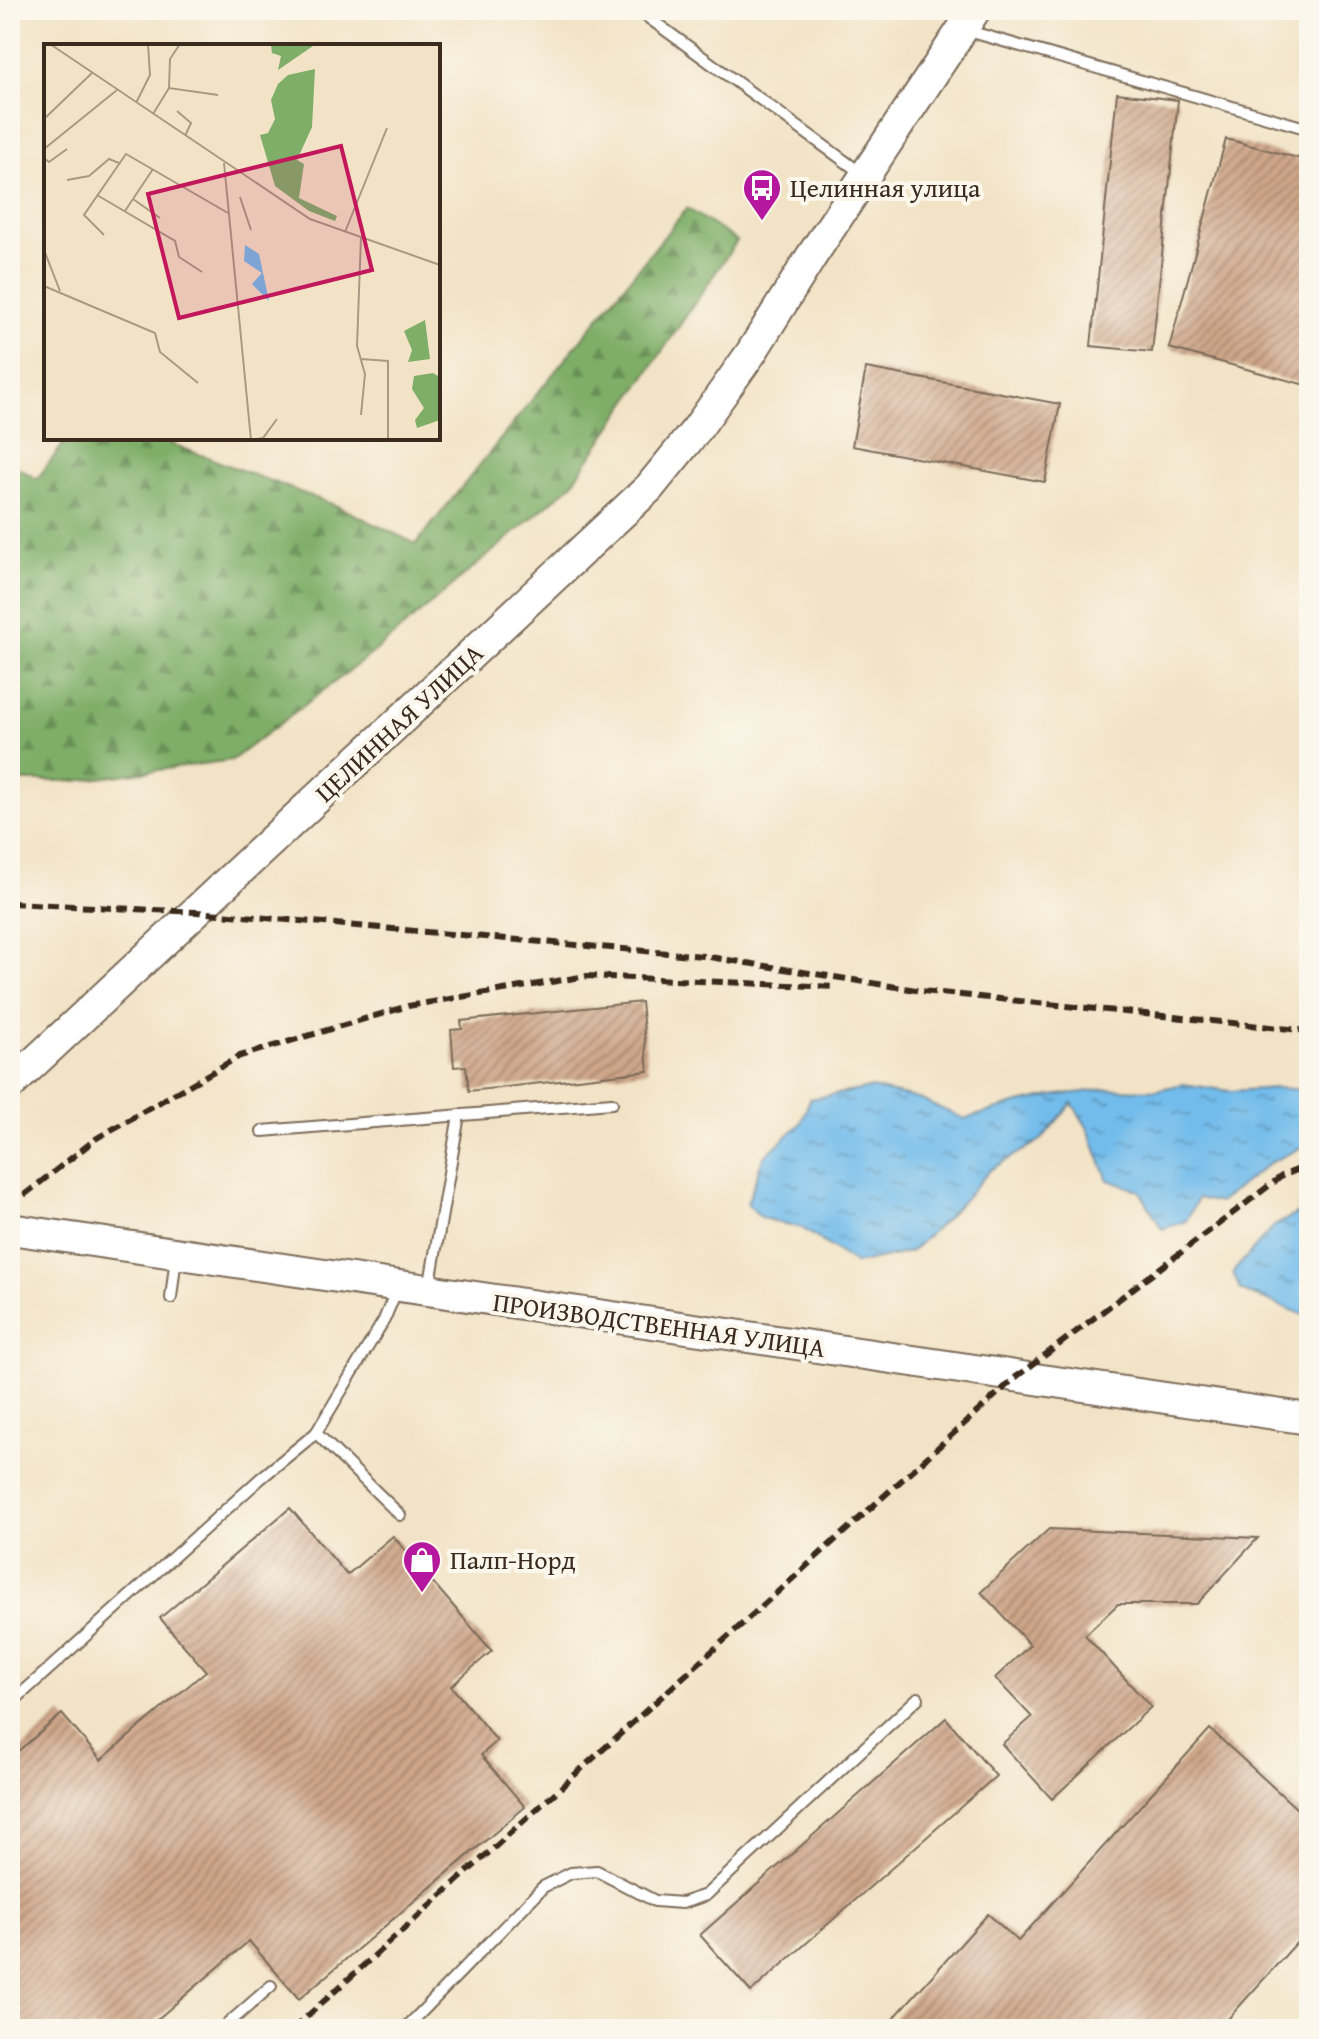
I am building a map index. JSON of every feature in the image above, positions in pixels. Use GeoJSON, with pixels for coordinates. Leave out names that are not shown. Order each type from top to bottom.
{"type":"FeatureCollection","features":[{"type":"Feature","properties":{"kind":"street","name":"ЦЕЛИННАЯ УЛИЦА"},"geometry":{"type":"LineString","coordinates":[[10,1085],[649,488],[697,429],[751,353],[969,20]]}},
{"type":"Feature","properties":{"kind":"street","name":"ПРОИЗВОДСТВЕННАЯ УЛИЦА"},"geometry":{"type":"LineString","coordinates":[[10,1229],[1309,1419]]}},
{"type":"Feature","properties":{"kind":"lane"},"geometry":{"type":"LineString","coordinates":[[638,10],[866,176]]}},
{"type":"Feature","properties":{"kind":"lane"},"geometry":{"type":"LineString","coordinates":[[969,20],[1309,129]]}},
{"type":"Feature","properties":{"kind":"lane"},"geometry":{"type":"LineString","coordinates":[[262,1131],[612,1103]]}},
{"type":"Feature","properties":{"kind":"lane"},"geometry":{"type":"LineString","coordinates":[[429,1291],[459,1115]]}},
{"type":"Feature","properties":{"kind":"lane"},"geometry":{"type":"LineString","coordinates":[[171,1298],[176,1254]]}},
{"type":"Feature","properties":{"kind":"lane"},"geometry":{"type":"LineString","coordinates":[[10,1704],[261,1478],[316,1433],[384,1320],[398,1287]]}},
{"type":"Feature","properties":{"kind":"lane"},"geometry":{"type":"LineString","coordinates":[[316,1433],[400,1515]]}},
{"type":"Feature","properties":{"kind":"lane"},"geometry":{"type":"LineString","coordinates":[[405,2029],[543,1887],[571,1873],[597,1871],[655,1901],[682,1903],[706,1895],[918,1698]]}},
{"type":"Feature","properties":{"kind":"lane"},"geometry":{"type":"LineString","coordinates":[[222,2029],[271,1986]]}},
{"type":"Feature","properties":{"kind":"green space"},"geometry":{"type":"Polygon","coordinates":[[[687,208],[737,241],[572,484],[374,652],[232,760],[77,781],[10,781],[10,463],[37,479],[66,440],[161,440],[337,506],[416,544],[687,208]]]}},
{"type":"Feature","properties":{"kind":"water"},"geometry":{"type":"Polygon","coordinates":[[[1183,1084],[1230,1091],[1276,1088],[1309,1090],[1309,1144],[1269,1163],[1219,1203],[1198,1198],[1186,1221],[1162,1229],[1140,1191],[1108,1180],[1087,1127],[1072,1103],[1041,1140],[990,1170],[946,1219],[910,1252],[856,1264],[802,1228],[762,1218],[747,1204],[763,1158],[801,1123],[810,1099],[871,1088],[919,1099],[965,1119],[1051,1096],[1108,1089],[1157,1090],[1183,1084]]]}},
{"type":"Feature","properties":{"kind":"water"},"geometry":{"type":"Polygon","coordinates":[[[1309,1207],[1309,1317],[1240,1290],[1233,1272],[1274,1226],[1309,1207]]]}},
{"type":"Feature","properties":{"kind":"building"},"geometry":{"type":"Polygon","coordinates":[[[1117,93],[1178,100],[1152,352],[1091,346],[1117,93]]]}},
{"type":"Feature","properties":{"kind":"building"},"geometry":{"type":"Polygon","coordinates":[[[1226,139],[1309,161],[1309,386],[1169,348],[1226,139]]]}},
{"type":"Feature","properties":{"kind":"building"},"geometry":{"type":"Polygon","coordinates":[[[866,368],[1060,404],[1045,482],[852,446],[866,368]]]}},
{"type":"Feature","properties":{"kind":"building"},"geometry":{"type":"Polygon","coordinates":[[[641,1002],[648,1071],[469,1091],[466,1066],[454,1067],[451,1030],[462,1029],[461,1021],[641,1002]]]}},
{"type":"Feature","properties":{"kind":"building"},"geometry":{"type":"Polygon","coordinates":[[[290,1508],[347,1575],[393,1536],[492,1651],[451,1686],[497,1741],[481,1755],[525,1807],[299,1999],[249,1941],[146,2029],[10,2029],[10,1758],[62,1714],[101,1760],[206,1671],[160,1618],[290,1508]]]}},
{"type":"Feature","properties":{"kind":"building"},"geometry":{"type":"Polygon","coordinates":[[[1049,1529],[1258,1538],[1197,1604],[1118,1604],[1085,1635],[1151,1707],[1052,1799],[1002,1744],[1032,1717],[995,1678],[1030,1645],[981,1592],[1049,1529]]]}},
{"type":"Feature","properties":{"kind":"building"},"geometry":{"type":"Polygon","coordinates":[[[946,1718],[996,1776],[751,1992],[700,1935],[946,1718]]]}},
{"type":"Feature","properties":{"kind":"building"},"geometry":{"type":"Polygon","coordinates":[[[1210,1729],[1309,1820],[1309,1929],[1219,2029],[884,2029],[988,1914],[1018,1941],[1210,1729]]]}},
{"type":"Feature","properties":{"kind":"railway"},"geometry":{"type":"LineString","coordinates":[[10,903],[197,912],[703,956],[922,991],[1309,1031]]}},
{"type":"Feature","properties":{"kind":"railway"},"geometry":{"type":"LineString","coordinates":[[10,1206],[97,1138],[240,1056],[408,1006],[587,976],[834,987]]}},
{"type":"Feature","properties":{"kind":"railway"},"geometry":{"type":"LineString","coordinates":[[293,2029],[1016,1377],[1282,1176],[1309,1165]]}},
{"type":"Feature","properties":{"kind":"place","name":"Целинная улица"},"geometry":{"type":"Point","coordinates":[762,222]}},
{"type":"Feature","properties":{"kind":"place","name":"Палп-Норд"},"geometry":{"type":"Point","coordinates":[422,1594]}}]}
